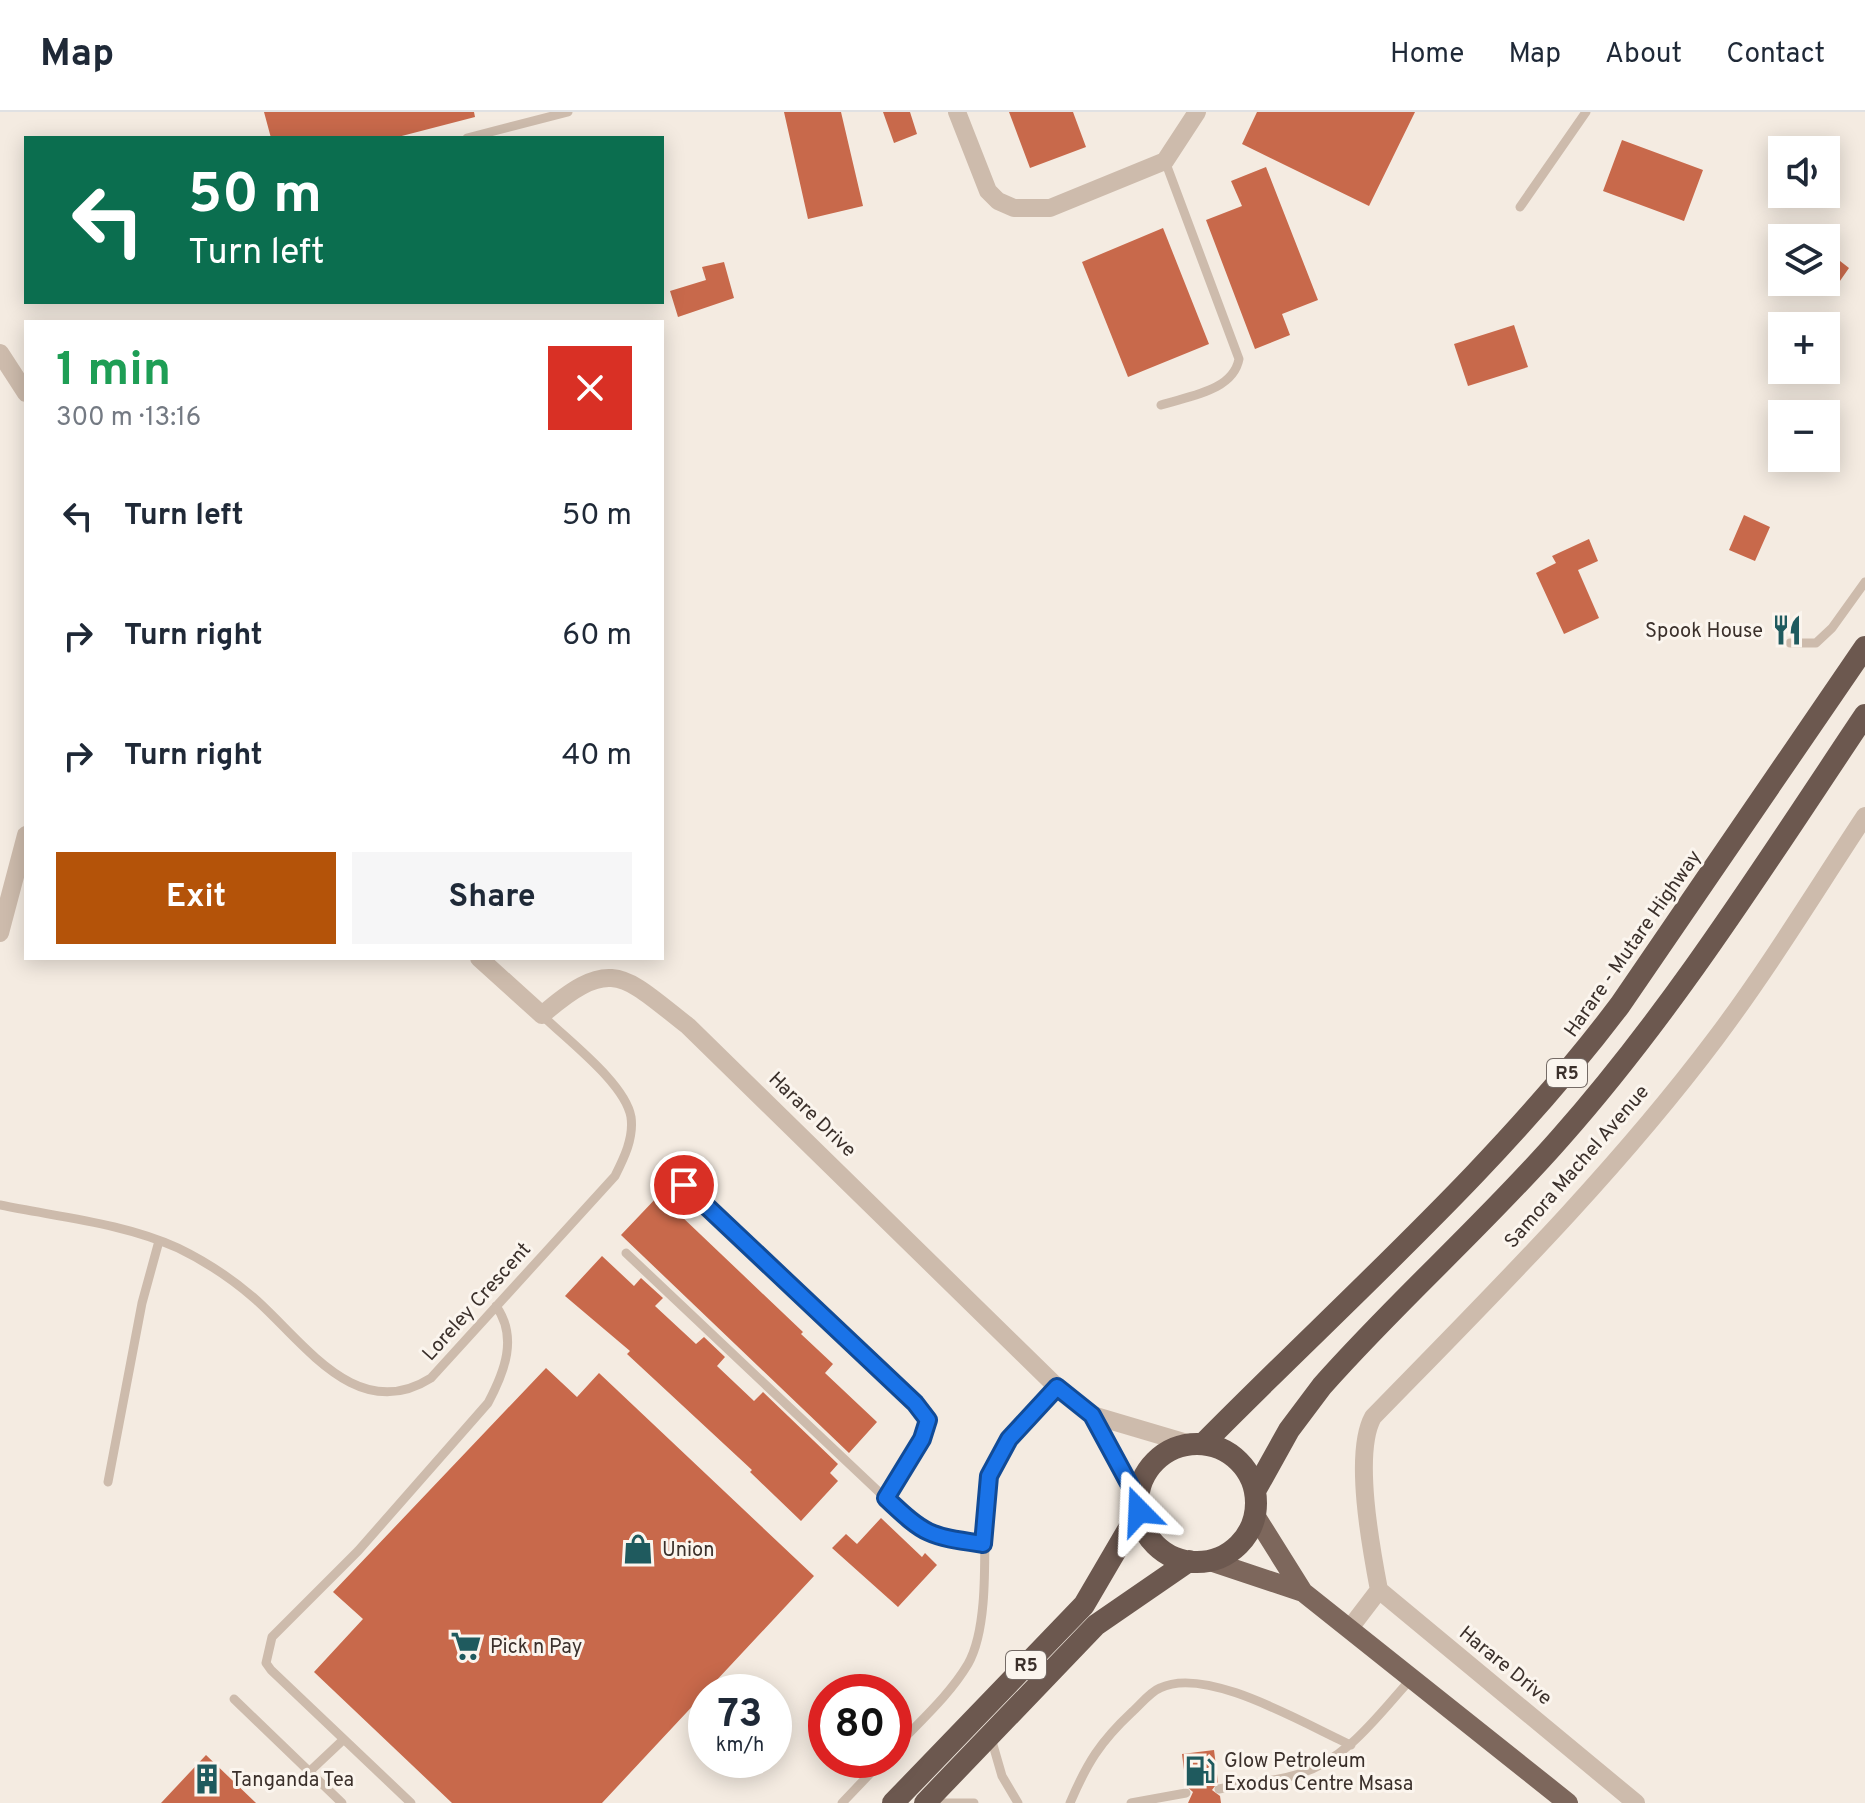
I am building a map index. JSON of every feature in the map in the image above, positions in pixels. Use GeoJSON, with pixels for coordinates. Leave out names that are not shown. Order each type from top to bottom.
{"type":"FeatureCollection","features":[{"type":"Feature","properties":{"kind":"highway","name":"Harare - Mutare Highway"},"geometry":{"type":"LineString","coordinates":[[1196,1444],[1484,1168],[1578,1061],[1629,993],[1865,647]]}},
{"type":"Feature","properties":{"kind":"highway","name":"R5"},"geometry":{"type":"LineString","coordinates":[[1255,1491],[1289,1430],[1322,1386],[1561,1138],[1607,1081],[1733,911],[1865,715]]}},
{"type":"Feature","properties":{"kind":"highway"},"geometry":{"type":"LineString","coordinates":[[1196,1444],[1221,1449],[1236,1459],[1248,1473],[1255,1491],[1256,1517]]}},
{"type":"Feature","properties":{"kind":"highway","name":"R5"},"geometry":{"type":"LineString","coordinates":[[893,1803],[1084,1605],[1139,1506],[1143,1480],[1154,1462],[1171,1450],[1196,1444]]}},
{"type":"Feature","properties":{"kind":"highway"},"geometry":{"type":"LineString","coordinates":[[1139,1506],[1150,1539],[1161,1550],[1199,1561]]}},
{"type":"Feature","properties":{"kind":"highway","name":"R5"},"geometry":{"type":"LineString","coordinates":[[925,1803],[1096,1625],[1199,1561],[1235,1548],[1256,1517]]}},
{"type":"Feature","properties":{"kind":"main road"},"geometry":{"type":"LineString","coordinates":[[1256,1517],[1303,1592],[1568,1803]]}},
{"type":"Feature","properties":{"kind":"main road"},"geometry":{"type":"LineString","coordinates":[[1199,1561],[1303,1592]]}},
{"type":"Feature","properties":{"kind":"street"},"geometry":{"type":"LineString","coordinates":[[957,112],[988,191],[1014,208],[1050,208],[1165,161],[1197,112]]}},
{"type":"Feature","properties":{"kind":"street"},"geometry":{"type":"LineString","coordinates":[[0,353],[24,390]]}},
{"type":"Feature","properties":{"kind":"street","name":"Samora Machel Avenue"},"geometry":{"type":"LineString","coordinates":[[1379,1590],[1372,1549],[1363,1443],[1373,1417],[1599,1177],[1714,1040],[1785,941],[1865,816]]}},
{"type":"Feature","properties":{"kind":"street"},"geometry":{"type":"LineString","coordinates":[[0,933],[15,864],[24,840]]}},
{"type":"Feature","properties":{"kind":"street"},"geometry":{"type":"LineString","coordinates":[[481,960],[542,1015]]}},
{"type":"Feature","properties":{"kind":"street","name":"Harare Drive"},"geometry":{"type":"LineString","coordinates":[[542,1015],[567,993],[592,981],[610,976],[630,981],[688,1026],[1057,1387],[1092,1415],[1196,1444]]}},
{"type":"Feature","properties":{"kind":"street","name":"Harare Drive"},"geometry":{"type":"LineString","coordinates":[[1092,1415],[1139,1506]]}},
{"type":"Feature","properties":{"kind":"street"},"geometry":{"type":"LineString","coordinates":[[1350,1628],[1379,1590]]}},
{"type":"Feature","properties":{"kind":"street","name":"Harare Drive"},"geometry":{"type":"LineString","coordinates":[[1379,1590],[1636,1803]]}},
{"type":"Feature","properties":{"kind":"lane"},"geometry":{"type":"LineString","coordinates":[[475,136],[568,112]]}},
{"type":"Feature","properties":{"kind":"lane"},"geometry":{"type":"LineString","coordinates":[[1520,207],[1586,112]]}},
{"type":"Feature","properties":{"kind":"lane"},"geometry":{"type":"LineString","coordinates":[[1161,405],[1228,382],[1236,372],[1239,359],[1165,161]]}},
{"type":"Feature","properties":{"kind":"lane"},"geometry":{"type":"LineString","coordinates":[[1790,643],[1816,643],[1832,628],[1865,582]]}},
{"type":"Feature","properties":{"kind":"lane","name":"Loreley Crescent"},"geometry":{"type":"LineString","coordinates":[[0,1205],[159,1241],[187,1253],[239,1286],[332,1372],[375,1392],[401,1392],[431,1378],[615,1176],[630,1137],[631,1117],[613,1084],[542,1015]]}},
{"type":"Feature","properties":{"kind":"lane"},"geometry":{"type":"LineString","coordinates":[[684,1185],[915,1403],[928,1420],[922,1439],[886,1498]]}},
{"type":"Feature","properties":{"kind":"lane"},"geometry":{"type":"LineString","coordinates":[[108,1482],[142,1303],[159,1241]]}},
{"type":"Feature","properties":{"kind":"lane"},"geometry":{"type":"LineString","coordinates":[[626,1253],[886,1498],[933,1537],[983,1544]]}},
{"type":"Feature","properties":{"kind":"lane"},"geometry":{"type":"LineString","coordinates":[[411,1803],[271,1670],[266,1663],[267,1648],[272,1637],[358,1551],[488,1403],[503,1374],[508,1339],[507,1320],[496,1306]]}},
{"type":"Feature","properties":{"kind":"lane"},"geometry":{"type":"LineString","coordinates":[[912,1730],[952,1688],[970,1661],[978,1633],[989,1476],[1009,1439],[1057,1387]]}},
{"type":"Feature","properties":{"kind":"lane"},"geometry":{"type":"LineString","coordinates":[[1219,1789],[1299,1774],[1351,1745],[1411,1679]]}},
{"type":"Feature","properties":{"kind":"lane"},"geometry":{"type":"LineString","coordinates":[[1070,1803],[1096,1748],[1111,1732],[1159,1688],[1185,1682],[1229,1691],[1351,1745]]}},
{"type":"Feature","properties":{"kind":"lane"},"geometry":{"type":"LineString","coordinates":[[234,1699],[342,1803]]}},
{"type":"Feature","properties":{"kind":"lane"},"geometry":{"type":"LineString","coordinates":[[990,1734],[1002,1776],[1018,1803]]}},
{"type":"Feature","properties":{"kind":"lane"},"geometry":{"type":"LineString","coordinates":[[309,1772],[343,1740]]}},
{"type":"Feature","properties":{"kind":"lane"},"geometry":{"type":"LineString","coordinates":[[842,1803],[866,1778]]}},
{"type":"Feature","properties":{"kind":"lane"},"geometry":{"type":"LineString","coordinates":[[1131,1803],[1186,1793]]}},
{"type":"Feature","properties":{"kind":"lane"},"geometry":{"type":"LineString","coordinates":[[937,1803],[974,1803]]}},
{"type":"Feature","properties":{"kind":"building"},"geometry":{"type":"Polygon","coordinates":[[[264,112],[474,112],[475,117],[402,136],[270,136],[264,112]]]}},
{"type":"Feature","properties":{"kind":"building"},"geometry":{"type":"Polygon","coordinates":[[[784,112],[841,112],[863,206],[808,219],[784,112]]]}},
{"type":"Feature","properties":{"kind":"building"},"geometry":{"type":"Polygon","coordinates":[[[883,112],[910,112],[917,134],[894,143],[883,112]]]}},
{"type":"Feature","properties":{"kind":"building"},"geometry":{"type":"Polygon","coordinates":[[[1009,112],[1073,112],[1086,147],[1030,168],[1009,112]]]}},
{"type":"Feature","properties":{"kind":"building"},"geometry":{"type":"Polygon","coordinates":[[[1257,112],[1415,112],[1369,206],[1242,144],[1257,112]]]}},
{"type":"Feature","properties":{"kind":"building"},"geometry":{"type":"Polygon","coordinates":[[[1622,140],[1703,170],[1684,221],[1603,191],[1622,140]]]}},
{"type":"Feature","properties":{"kind":"building"},"geometry":{"type":"Polygon","coordinates":[[[1266,167],[1318,300],[1282,314],[1290,335],[1255,349],[1206,220],[1242,206],[1231,181],[1266,167]]]}},
{"type":"Feature","properties":{"kind":"building"},"geometry":{"type":"Polygon","coordinates":[[[1163,228],[1209,344],[1128,377],[1082,262],[1163,228]]]}},
{"type":"Feature","properties":{"kind":"building"},"geometry":{"type":"Polygon","coordinates":[[[1840,261],[1849,268],[1840,281],[1840,261]]]}},
{"type":"Feature","properties":{"kind":"building"},"geometry":{"type":"Polygon","coordinates":[[[724,262],[734,298],[678,317],[670,291],[706,280],[702,267],[724,262]]]}},
{"type":"Feature","properties":{"kind":"building"},"geometry":{"type":"Polygon","coordinates":[[[1514,325],[1528,367],[1468,386],[1454,344],[1514,325]]]}},
{"type":"Feature","properties":{"kind":"building"},"geometry":{"type":"Polygon","coordinates":[[[1744,515],[1770,527],[1755,561],[1729,550],[1744,515]]]}},
{"type":"Feature","properties":{"kind":"building"},"geometry":{"type":"Polygon","coordinates":[[[1589,539],[1598,561],[1578,570],[1599,618],[1564,634],[1536,573],[1556,563],[1552,556],[1589,539]]]}},
{"type":"Feature","properties":{"kind":"building"},"geometry":{"type":"Polygon","coordinates":[[[659,1195],[803,1332],[801,1334],[833,1364],[825,1373],[877,1422],[849,1453],[621,1235],[659,1195]]]}},
{"type":"Feature","properties":{"kind":"building"},"geometry":{"type":"Polygon","coordinates":[[[602,1256],[634,1286],[641,1278],[663,1298],[655,1306],[696,1344],[704,1337],[725,1357],[717,1366],[754,1401],[763,1392],[838,1464],[830,1473],[838,1481],[801,1521],[750,1472],[752,1470],[627,1354],[630,1351],[565,1296],[602,1256]]]}},
{"type":"Feature","properties":{"kind":"building"},"geometry":{"type":"Polygon","coordinates":[[[546,1368],[577,1397],[599,1373],[814,1576],[722,1674],[688,1674],[688,1711],[602,1803],[452,1803],[314,1672],[363,1619],[333,1592],[546,1368]]]}},
{"type":"Feature","properties":{"kind":"building"},"geometry":{"type":"Polygon","coordinates":[[[881,1518],[922,1557],[925,1553],[937,1565],[898,1607],[832,1548],[846,1534],[857,1544],[881,1518]]]}},
{"type":"Feature","properties":{"kind":"building","name":"Glow Petroleum Exodus Centre Msasa"},"geometry":{"type":"Polygon","coordinates":[[[1214,1750],[1218,1782],[1212,1790],[1220,1796],[1221,1803],[1188,1803],[1193,1792],[1186,1786],[1182,1754],[1214,1750]]]}},
{"type":"Feature","properties":{"kind":"building","name":"Tanganda Tea"},"geometry":{"type":"Polygon","coordinates":[[[206,1755],[256,1803],[161,1803],[206,1755]]]}},
{"type":"Feature","properties":{"kind":"place","name":"Spook House"},"geometry":{"type":"Point","coordinates":[1787,630]}},
{"type":"Feature","properties":{"kind":"place","name":"Union"},"geometry":{"type":"Point","coordinates":[638,1549]}},
{"type":"Feature","properties":{"kind":"place","name":"Pick n Pay"},"geometry":{"type":"Point","coordinates":[466,1646]}},
{"type":"Feature","properties":{"kind":"place","name":"Glow Petroleum Exodus Centre Msasa"},"geometry":{"type":"Point","coordinates":[1200,1771]}},
{"type":"Feature","properties":{"kind":"place","name":"Tanganda Tea"},"geometry":{"type":"Point","coordinates":[207,1779]}},
{"type":"Feature","properties":{"kind":"route"},"geometry":{"type":"LineString","coordinates":[[684,1185],[915,1403],[928,1420],[922,1439],[886,1498],[914,1525],[933,1537],[983,1544],[985,1491],[989,1476],[1009,1439],[1057,1387],[1092,1415],[1138,1500],[1139,1511]]}}]}
